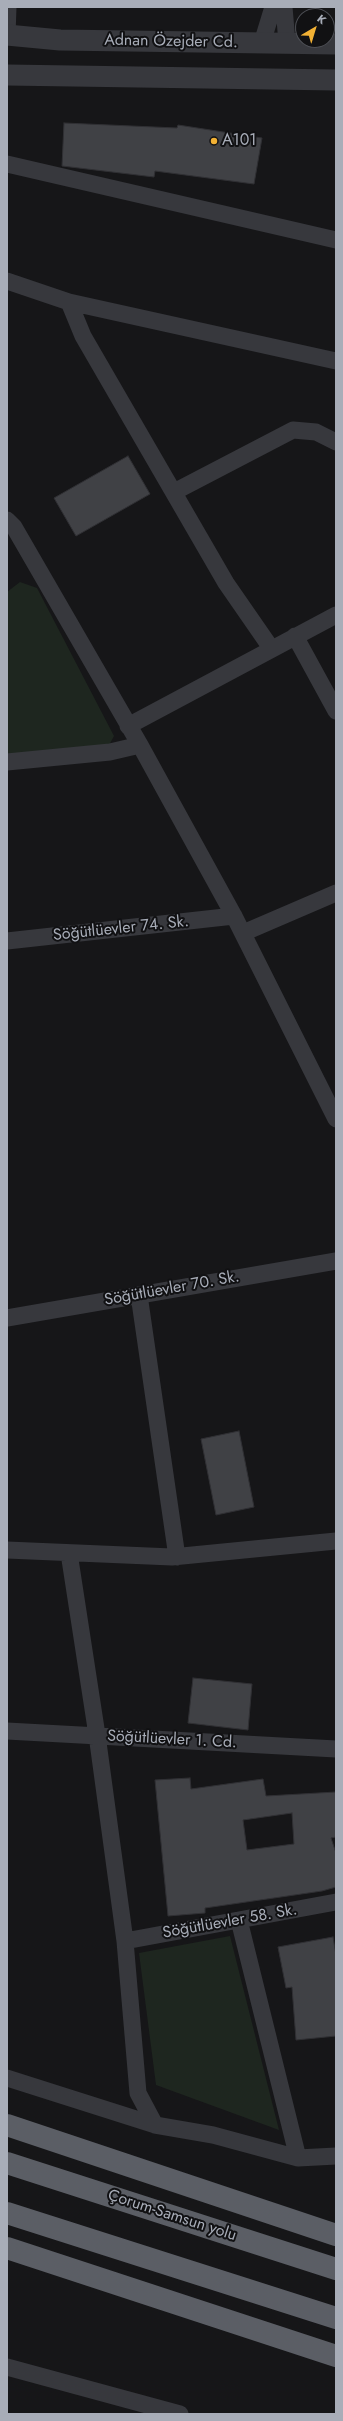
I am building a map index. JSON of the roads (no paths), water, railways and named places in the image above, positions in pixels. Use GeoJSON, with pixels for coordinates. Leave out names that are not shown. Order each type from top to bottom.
{"type":"FeatureCollection","features":[{"type":"Feature","properties":{"kind":"highway"},"geometry":{"type":"LineString","coordinates":[[7,2125],[336,2235]]}},
{"type":"Feature","properties":{"kind":"highway","name":"Çorum-Samsun yolu"},"geometry":{"type":"LineString","coordinates":[[7,2163],[336,2269]]}},
{"type":"Feature","properties":{"kind":"highway"},"geometry":{"type":"LineString","coordinates":[[7,2213],[336,2318]]}},
{"type":"Feature","properties":{"kind":"highway"},"geometry":{"type":"LineString","coordinates":[[7,2248],[336,2356]]}},
{"type":"Feature","properties":{"kind":"street"},"geometry":{"type":"LineString","coordinates":[[7,35],[8,7]]}},
{"type":"Feature","properties":{"kind":"street"},"geometry":{"type":"LineString","coordinates":[[262,43],[272,7]]}},
{"type":"Feature","properties":{"kind":"street"},"geometry":{"type":"LineString","coordinates":[[284,7],[287,43]]}},
{"type":"Feature","properties":{"kind":"street","name":"Adnan Özejder Cd."},"geometry":{"type":"LineString","coordinates":[[7,35],[60,40],[336,44]]}},
{"type":"Feature","properties":{"kind":"street"},"geometry":{"type":"LineString","coordinates":[[7,75],[336,80]]}},
{"type":"Feature","properties":{"kind":"street"},"geometry":{"type":"LineString","coordinates":[[7,164],[336,240]]}},
{"type":"Feature","properties":{"kind":"street"},"geometry":{"type":"LineString","coordinates":[[7,281],[69,302],[336,362]]}},
{"type":"Feature","properties":{"kind":"street"},"geometry":{"type":"LineString","coordinates":[[69,302],[83,336],[226,583],[271,648]]}},
{"type":"Feature","properties":{"kind":"street"},"geometry":{"type":"LineString","coordinates":[[174,492],[293,430],[316,432],[336,442]]}},
{"type":"Feature","properties":{"kind":"street"},"geometry":{"type":"LineString","coordinates":[[7,520],[14,527],[140,745],[234,916],[336,1119]]}},
{"type":"Feature","properties":{"kind":"street"},"geometry":{"type":"LineString","coordinates":[[128,726],[271,648],[336,615]]}},
{"type":"Feature","properties":{"kind":"street"},"geometry":{"type":"LineString","coordinates":[[295,636],[336,712]]}},
{"type":"Feature","properties":{"kind":"street"},"geometry":{"type":"LineString","coordinates":[[7,762],[110,752],[140,745]]}},
{"type":"Feature","properties":{"kind":"street"},"geometry":{"type":"LineString","coordinates":[[243,933],[336,893]]}},
{"type":"Feature","properties":{"kind":"street","name":"Söğütlüevler 74. Sk."},"geometry":{"type":"LineString","coordinates":[[7,941],[234,916]]}},
{"type":"Feature","properties":{"kind":"street","name":"Söğütlüevler 70. Sk."},"geometry":{"type":"LineString","coordinates":[[7,1318],[336,1261]]}},
{"type":"Feature","properties":{"kind":"street"},"geometry":{"type":"LineString","coordinates":[[139,1295],[177,1557]]}},
{"type":"Feature","properties":{"kind":"street"},"geometry":{"type":"LineString","coordinates":[[7,1550],[177,1557],[336,1541]]}},
{"type":"Feature","properties":{"kind":"street"},"geometry":{"type":"LineString","coordinates":[[68,1553],[97,1735],[125,1941],[138,2093],[155,2125]]}},
{"type":"Feature","properties":{"kind":"street","name":"Söğütlüevler 1. Cd."},"geometry":{"type":"LineString","coordinates":[[7,1731],[336,1749]]}},
{"type":"Feature","properties":{"kind":"street","name":"Söğütlüevler 58. Sk."},"geometry":{"type":"LineString","coordinates":[[125,1941],[336,1902]]}},
{"type":"Feature","properties":{"kind":"street"},"geometry":{"type":"LineString","coordinates":[[239,1920],[298,2158]]}},
{"type":"Feature","properties":{"kind":"street"},"geometry":{"type":"LineString","coordinates":[[7,2078],[155,2125],[213,2135],[298,2158],[336,2156]]}},
{"type":"Feature","properties":{"kind":"street"},"geometry":{"type":"LineString","coordinates":[[7,2367],[180,2414]]}},
{"type":"Feature","properties":{"kind":"place","name":"A101"},"geometry":{"type":"Point","coordinates":[214,141]}}]}
